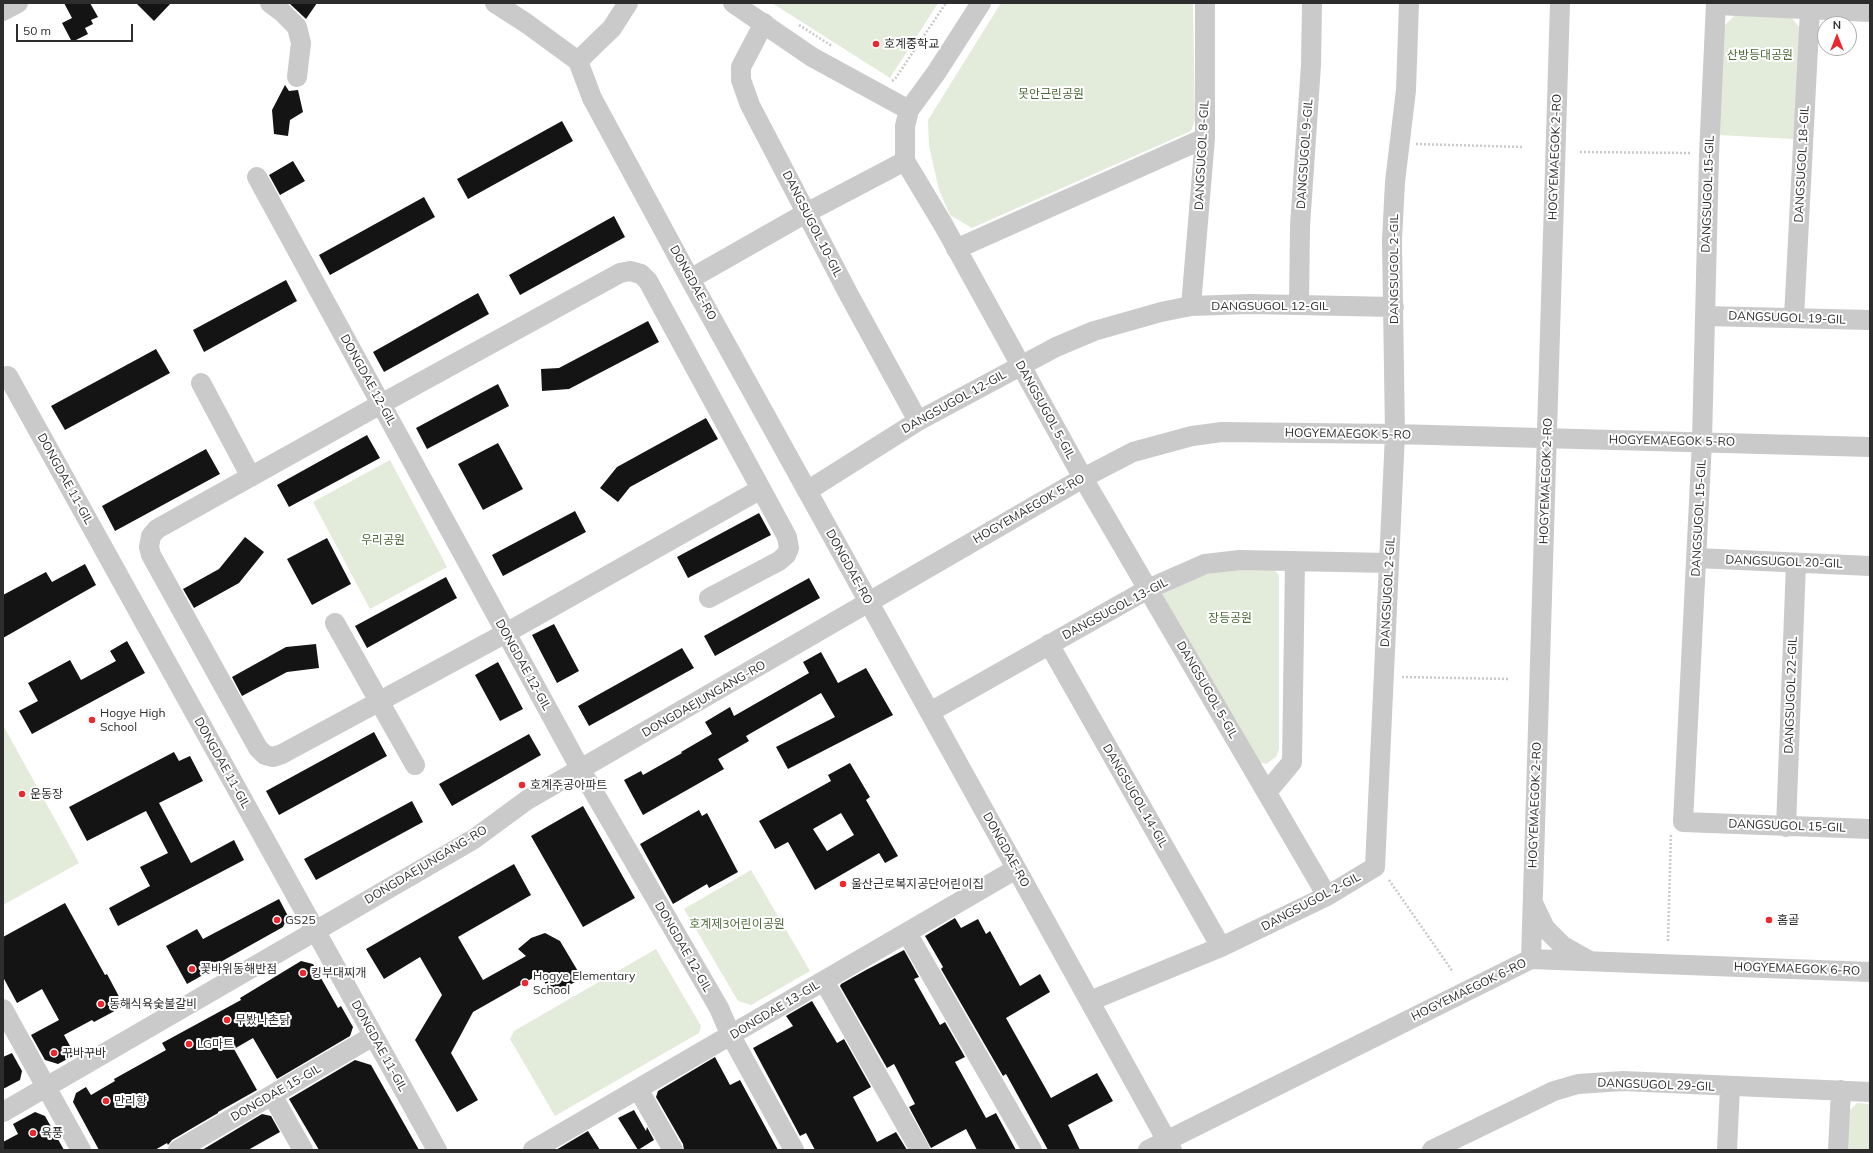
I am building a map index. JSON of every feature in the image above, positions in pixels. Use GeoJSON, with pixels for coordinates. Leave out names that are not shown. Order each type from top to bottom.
{"type":"FeatureCollection","features":[{"type":"Feature","properties":{"kind":"street"},"geometry":{"type":"LineString","coordinates":[[3,11],[18,3]]}},
{"type":"Feature","properties":{"kind":"street"},"geometry":{"type":"LineString","coordinates":[[270,3],[282,12],[297,27],[301,43],[297,77]]}},
{"type":"Feature","properties":{"kind":"street"},"geometry":{"type":"LineString","coordinates":[[495,3],[526,23],[578,61],[612,28],[628,3]]}},
{"type":"Feature","properties":{"kind":"street"},"geometry":{"type":"LineString","coordinates":[[733,3],[812,57],[909,110]]}},
{"type":"Feature","properties":{"kind":"street"},"geometry":{"type":"LineString","coordinates":[[690,279],[806,213],[905,161],[905,126],[909,110],[936,73],[982,3]]}},
{"type":"Feature","properties":{"kind":"street","name":"DANGSUGOL 8-GIL"},"geometry":{"type":"LineString","coordinates":[[1191,306],[1204,138],[1205,3]]}},
{"type":"Feature","properties":{"kind":"street","name":"DANGSUGOL 9-GIL"},"geometry":{"type":"LineString","coordinates":[[1299,305],[1300,226],[1312,65],[1312,3]]}},
{"type":"Feature","properties":{"kind":"street","name":"DANGSUGOL 2-GIL"},"geometry":{"type":"LineString","coordinates":[[1090,1001],[1221,947],[1327,896],[1375,867],[1395,434],[1392,240],[1395,182],[1406,90],[1409,3]]}},
{"type":"Feature","properties":{"kind":"street","name":"HOGYEMAEGOK 2-RO"},"geometry":{"type":"LineString","coordinates":[[1531,959],[1560,3]]}},
{"type":"Feature","properties":{"kind":"street"},"geometry":{"type":"LineString","coordinates":[[1716,4],[1870,12]]}},
{"type":"Feature","properties":{"kind":"street","name":"DANGSUGOL 15-GIL"},"geometry":{"type":"LineString","coordinates":[[1716,4],[1709,155],[1702,441],[1683,822],[1870,829]]}},
{"type":"Feature","properties":{"kind":"street","name":"DANGSUGOL 18-GIL"},"geometry":{"type":"LineString","coordinates":[[1794,317],[1810,10]]}},
{"type":"Feature","properties":{"kind":"street","name":"DANGSUGOL 10-GIL"},"geometry":{"type":"LineString","coordinates":[[764,23],[741,67],[741,80],[750,105],[806,213],[918,421]]}},
{"type":"Feature","properties":{"kind":"street","name":"DONGDAE-RO"},"geometry":{"type":"LineString","coordinates":[[578,61],[592,98],[690,279],[1169,1145]]}},
{"type":"Feature","properties":{"kind":"street"},"geometry":{"type":"LineString","coordinates":[[956,249],[1204,138]]}},
{"type":"Feature","properties":{"kind":"street","name":"DANGSUGOL 5-GIL"},"geometry":{"type":"LineString","coordinates":[[905,161],[956,249],[1083,478],[1327,896]]}},
{"type":"Feature","properties":{"kind":"street","name":"DONGDAE 12-GIL"},"geometry":{"type":"LineString","coordinates":[[257,177],[581,770],[719,1008],[731,1036],[794,1150]]}},
{"type":"Feature","properties":{"kind":"street"},"geometry":{"type":"LineString","coordinates":[[708,598],[779,561],[786,555],[788,548],[787,537],[761,489],[648,281],[641,274],[630,271],[620,273],[157,529],[151,536],[149,547],[151,555],[258,748],[265,755],[273,757],[282,754],[506,633],[761,489]]}},
{"type":"Feature","properties":{"kind":"street","name":"DANGSUGOL 12-GIL"},"geometry":{"type":"LineString","coordinates":[[807,491],[918,421],[1056,347],[1094,331],[1161,312],[1191,306],[1299,305],[1394,307]]}},
{"type":"Feature","properties":{"kind":"street","name":"DANGSUGOL 19-GIL"},"geometry":{"type":"LineString","coordinates":[[1705,316],[1870,320]]}},
{"type":"Feature","properties":{"kind":"street","name":"DONGDAE 11-GIL"},"geometry":{"type":"LineString","coordinates":[[8,376],[437,1150]]}},
{"type":"Feature","properties":{"kind":"street"},"geometry":{"type":"LineString","coordinates":[[201,383],[251,477]]}},
{"type":"Feature","properties":{"kind":"street","name":"HOGYEMAEGOK 5-RO"},"geometry":{"type":"LineString","coordinates":[[868,603],[1083,478],[1133,452],[1192,436],[1222,432],[1395,434],[1547,439],[1702,441],[1870,447]]}},
{"type":"Feature","properties":{"kind":"street","name":"DANGSUGOL 20-GIL"},"geometry":{"type":"LineString","coordinates":[[1697,558],[1870,566]]}},
{"type":"Feature","properties":{"kind":"street","name":"DANGSUGOL 13-GIL"},"geometry":{"type":"LineString","coordinates":[[930,712],[1148,589],[1205,564],[1240,560],[1389,562]]}},
{"type":"Feature","properties":{"kind":"street"},"geometry":{"type":"LineString","coordinates":[[1267,792],[1292,762],[1295,561]]}},
{"type":"Feature","properties":{"kind":"street","name":"DANGSUGOL 22-GIL"},"geometry":{"type":"LineString","coordinates":[[1786,826],[1796,563]]}},
{"type":"Feature","properties":{"kind":"street","name":"DONGDAEJUNGANG-RO"},"geometry":{"type":"LineString","coordinates":[[3,1112],[474,839],[527,800],[868,603]]}},
{"type":"Feature","properties":{"kind":"street"},"geometry":{"type":"LineString","coordinates":[[335,623],[415,765]]}},
{"type":"Feature","properties":{"kind":"street","name":"DANGSUGOL 14-GIL"},"geometry":{"type":"LineString","coordinates":[[1049,644],[1221,947]]}},
{"type":"Feature","properties":{"kind":"street","name":"DONGDAE 13-GIL"},"geometry":{"type":"LineString","coordinates":[[544,1147],[638,1090],[1016,869]]}},
{"type":"Feature","properties":{"kind":"street"},"geometry":{"type":"LineString","coordinates":[[1532,901],[1545,928],[1563,946],[1592,962]]}},
{"type":"Feature","properties":{"kind":"street"},"geometry":{"type":"LineString","coordinates":[[907,933],[1032,1150]]}},
{"type":"Feature","properties":{"kind":"street","name":"HOGYEMAEGOK 6-RO"},"geometry":{"type":"LineString","coordinates":[[1169,1145],[1531,959],[1870,972]]}},
{"type":"Feature","properties":{"kind":"street"},"geometry":{"type":"LineString","coordinates":[[824,981],[920,1150]]}},
{"type":"Feature","properties":{"kind":"street"},"geometry":{"type":"LineString","coordinates":[[3,1009],[81,1150]]}},
{"type":"Feature","properties":{"kind":"street","name":"DONGDAE 15-GIL"},"geometry":{"type":"LineString","coordinates":[[184,1148],[373,1036]]}},
{"type":"Feature","properties":{"kind":"street","name":"DANGSUGOL 29-GIL"},"geometry":{"type":"LineString","coordinates":[[1432,1150],[1554,1091],[1578,1084],[1623,1081],[1730,1087],[1870,1092]]}},
{"type":"Feature","properties":{"kind":"street"},"geometry":{"type":"LineString","coordinates":[[1727,1150],[1730,1087]]}},
{"type":"Feature","properties":{"kind":"street"},"geometry":{"type":"LineString","coordinates":[[638,1090],[673,1150]]}},
{"type":"Feature","properties":{"kind":"street"},"geometry":{"type":"LineString","coordinates":[[1838,1150],[1841,1090]]}},
{"type":"Feature","properties":{"kind":"street"},"geometry":{"type":"LineString","coordinates":[[272,1095],[303,1150]]}},
{"type":"Feature","properties":{"kind":"street"},"geometry":{"type":"LineString","coordinates":[[1148,1150],[1169,1145]]}},
{"type":"Feature","properties":{"kind":"path"},"geometry":{"type":"LineString","coordinates":[[886,81],[891,82],[895,79],[946,3]]}},
{"type":"Feature","properties":{"kind":"path"},"geometry":{"type":"LineString","coordinates":[[799,25],[839,50]]}},
{"type":"Feature","properties":{"kind":"path"},"geometry":{"type":"LineString","coordinates":[[1411,144],[1522,147]]}},
{"type":"Feature","properties":{"kind":"path"},"geometry":{"type":"LineString","coordinates":[[1580,152],[1692,153]]}},
{"type":"Feature","properties":{"kind":"path"},"geometry":{"type":"LineString","coordinates":[[1399,677],[1510,679]]}},
{"type":"Feature","properties":{"kind":"path"},"geometry":{"type":"LineString","coordinates":[[1668,941],[1672,833]]}},
{"type":"Feature","properties":{"kind":"path"},"geometry":{"type":"LineString","coordinates":[[1388,880],[1453,972]]}},
{"type":"Feature","properties":{"kind":"green space","name":"호계중학교"},"geometry":{"type":"Polygon","coordinates":[[[772,3],[938,3],[890,78],[772,3]]]}},
{"type":"Feature","properties":{"kind":"green space","name":"못안근린공원"},"geometry":{"type":"Polygon","coordinates":[[[1001,3],[1193,3],[1195,120],[1191,131],[972,228],[950,215],[939,190],[929,146],[928,120],[1001,3]]]}},
{"type":"Feature","properties":{"kind":"green space","name":"산방등대공원"},"geometry":{"type":"Polygon","coordinates":[[[1735,15],[1791,17],[1800,28],[1794,139],[1719,135],[1724,26],[1735,15]]]}},
{"type":"Feature","properties":{"kind":"green space","name":"우리공원"},"geometry":{"type":"Polygon","coordinates":[[[390,460],[447,567],[370,609],[313,502],[390,460]]]}},
{"type":"Feature","properties":{"kind":"green space","name":"장등공원"},"geometry":{"type":"Polygon","coordinates":[[[1269,565],[1279,575],[1279,749],[1276,757],[1266,764],[1257,762],[1162,598],[1164,587],[1185,577],[1269,565]]]}},
{"type":"Feature","properties":{"kind":"green space","name":"운동장"},"geometry":{"type":"Polygon","coordinates":[[[3,725],[79,863],[3,905],[3,725]]]}},
{"type":"Feature","properties":{"kind":"green space","name":"호계제3어린이공원"},"geometry":{"type":"Polygon","coordinates":[[[751,870],[810,971],[751,1005],[738,1001],[684,909],[751,870]]]}},
{"type":"Feature","properties":{"kind":"green space"},"geometry":{"type":"Polygon","coordinates":[[[656,949],[701,1026],[699,1033],[555,1116],[510,1039],[514,1031],[656,949]]]}},
{"type":"Feature","properties":{"kind":"green space"},"geometry":{"type":"Polygon","coordinates":[[[1857,1103],[1870,1104],[1870,1150],[1846,1150],[1848,1112],[1857,1103]]]}},
{"type":"Feature","properties":{"kind":"building"},"geometry":{"type":"Polygon","coordinates":[[[64,3],[90,3],[98,17],[91,20],[93,24],[85,28],[88,34],[72,42],[62,23],[72,18],[64,3]]]}},
{"type":"Feature","properties":{"kind":"building"},"geometry":{"type":"Polygon","coordinates":[[[136,3],[171,3],[154,21],[136,3]]]}},
{"type":"Feature","properties":{"kind":"building"},"geometry":{"type":"Polygon","coordinates":[[[289,3],[317,3],[306,19],[289,3]]]}},
{"type":"Feature","properties":{"kind":"building"},"geometry":{"type":"Polygon","coordinates":[[[285,85],[289,91],[298,90],[303,112],[290,120],[288,136],[274,134],[272,110],[285,85]]]}},
{"type":"Feature","properties":{"kind":"building"},"geometry":{"type":"Polygon","coordinates":[[[562,121],[573,141],[468,199],[457,179],[562,121]]]}},
{"type":"Feature","properties":{"kind":"building"},"geometry":{"type":"Polygon","coordinates":[[[293,161],[305,181],[280,195],[269,175],[293,161]]]}},
{"type":"Feature","properties":{"kind":"building"},"geometry":{"type":"Polygon","coordinates":[[[424,197],[435,217],[330,275],[319,255],[424,197]]]}},
{"type":"Feature","properties":{"kind":"building"},"geometry":{"type":"Polygon","coordinates":[[[614,216],[625,237],[520,295],[509,275],[614,216]]]}},
{"type":"Feature","properties":{"kind":"building"},"geometry":{"type":"Polygon","coordinates":[[[286,280],[297,301],[204,352],[193,330],[286,280]]]}},
{"type":"Feature","properties":{"kind":"building"},"geometry":{"type":"Polygon","coordinates":[[[478,293],[489,314],[384,372],[373,352],[478,293]]]}},
{"type":"Feature","properties":{"kind":"building"},"geometry":{"type":"Polygon","coordinates":[[[648,321],[659,342],[569,389],[542,391],[541,369],[559,368],[648,321]]]}},
{"type":"Feature","properties":{"kind":"building"},"geometry":{"type":"Polygon","coordinates":[[[156,349],[170,373],[65,430],[51,406],[156,349]]]}},
{"type":"Feature","properties":{"kind":"building"},"geometry":{"type":"Polygon","coordinates":[[[498,384],[509,406],[427,449],[416,428],[498,384]]]}},
{"type":"Feature","properties":{"kind":"building"},"geometry":{"type":"Polygon","coordinates":[[[706,418],[718,439],[630,487],[618,502],[600,488],[617,467],[706,418]]]}},
{"type":"Feature","properties":{"kind":"building"},"geometry":{"type":"Polygon","coordinates":[[[367,435],[380,458],[289,507],[277,485],[367,435]]]}},
{"type":"Feature","properties":{"kind":"building"},"geometry":{"type":"Polygon","coordinates":[[[498,443],[523,489],[483,510],[458,464],[498,443]]]}},
{"type":"Feature","properties":{"kind":"building"},"geometry":{"type":"Polygon","coordinates":[[[206,449],[220,474],[115,531],[102,506],[206,449]]]}},
{"type":"Feature","properties":{"kind":"building"},"geometry":{"type":"Polygon","coordinates":[[[575,511],[586,532],[503,576],[492,555],[575,511]]]}},
{"type":"Feature","properties":{"kind":"building"},"geometry":{"type":"Polygon","coordinates":[[[759,513],[771,535],[688,578],[677,557],[759,513]]]}},
{"type":"Feature","properties":{"kind":"building"},"geometry":{"type":"Polygon","coordinates":[[[245,537],[264,552],[239,583],[194,608],[183,589],[219,569],[245,537]]]}},
{"type":"Feature","properties":{"kind":"building"},"geometry":{"type":"Polygon","coordinates":[[[327,538],[351,584],[312,605],[287,559],[327,538]]]}},
{"type":"Feature","properties":{"kind":"building"},"geometry":{"type":"Polygon","coordinates":[[[85,564],[96,585],[3,638],[3,595],[46,572],[52,582],[85,564]]]}},
{"type":"Feature","properties":{"kind":"building"},"geometry":{"type":"Polygon","coordinates":[[[446,577],[457,598],[367,648],[355,626],[446,577]]]}},
{"type":"Feature","properties":{"kind":"building"},"geometry":{"type":"Polygon","coordinates":[[[809,578],[820,598],[715,656],[704,636],[809,578]]]}},
{"type":"Feature","properties":{"kind":"building"},"geometry":{"type":"Polygon","coordinates":[[[554,624],[579,671],[557,683],[532,635],[554,624]]]}},
{"type":"Feature","properties":{"kind":"building"},"geometry":{"type":"Polygon","coordinates":[[[127,641],[145,673],[32,734],[19,711],[38,701],[28,683],[70,660],[81,680],[116,661],[110,651],[127,641]]]}},
{"type":"Feature","properties":{"kind":"building"},"geometry":{"type":"Polygon","coordinates":[[[316,644],[319,668],[287,672],[242,696],[232,677],[286,647],[316,644]]]}},
{"type":"Feature","properties":{"kind":"building"},"geometry":{"type":"Polygon","coordinates":[[[682,648],[694,668],[589,726],[578,706],[682,648]]]}},
{"type":"Feature","properties":{"kind":"building"},"geometry":{"type":"Polygon","coordinates":[[[821,652],[838,683],[866,668],[893,715],[788,769],[776,747],[835,717],[821,693],[746,736],[749,741],[718,759],[724,769],[643,815],[624,780],[641,771],[643,775],[712,734],[705,722],[730,707],[734,716],[809,673],[803,662],[821,652]]]}},
{"type":"Feature","properties":{"kind":"building"},"geometry":{"type":"Polygon","coordinates":[[[498,662],[523,709],[500,721],[475,675],[498,662]]]}},
{"type":"Feature","properties":{"kind":"building"},"geometry":{"type":"Polygon","coordinates":[[[374,732],[387,756],[279,815],[266,791],[374,732]]]}},
{"type":"Feature","properties":{"kind":"building"},"geometry":{"type":"Polygon","coordinates":[[[529,734],[541,755],[452,806],[439,784],[529,734]]]}},
{"type":"Feature","properties":{"kind":"building"},"geometry":{"type":"Polygon","coordinates":[[[174,752],[179,761],[190,756],[203,781],[159,803],[191,863],[234,840],[244,860],[118,926],[109,908],[150,886],[140,867],[168,853],[146,811],[87,841],[69,807],[174,752]]]}},
{"type":"Feature","properties":{"kind":"building"},"geometry":{"type":"Polygon","coordinates":[[[850,763],[870,797],[866,800],[898,856],[885,863],[879,853],[815,890],[788,842],[775,849],[759,821],[831,781],[828,775],[850,763]],[[841,813],[813,829],[827,851],[854,835],[841,813]]]}},
{"type":"Feature","properties":{"kind":"building"},"geometry":{"type":"Polygon","coordinates":[[[412,801],[423,822],[316,880],[304,859],[412,801]]]}},
{"type":"Feature","properties":{"kind":"building"},"geometry":{"type":"Polygon","coordinates":[[[583,806],[635,898],[583,927],[531,836],[583,806]]]}},
{"type":"Feature","properties":{"kind":"building"},"geometry":{"type":"Polygon","coordinates":[[[699,810],[702,816],[707,813],[738,872],[709,888],[707,884],[673,904],[640,844],[699,810]]]}},
{"type":"Feature","properties":{"kind":"building"},"geometry":{"type":"Polygon","coordinates":[[[514,864],[531,895],[458,937],[483,980],[526,956],[518,949],[531,938],[545,933],[560,941],[582,978],[552,995],[540,974],[473,1012],[451,1053],[478,1100],[457,1112],[415,1040],[442,995],[420,957],[384,979],[366,949],[514,864]]]}},
{"type":"Feature","properties":{"kind":"building"},"geometry":{"type":"Polygon","coordinates":[[[279,899],[288,916],[283,927],[208,969],[210,971],[187,984],[166,946],[197,929],[203,939],[279,899]]]}},
{"type":"Feature","properties":{"kind":"building"},"geometry":{"type":"Polygon","coordinates":[[[65,903],[124,1006],[94,1022],[92,1020],[64,1035],[75,1055],[58,1064],[45,1060],[31,1035],[59,1020],[42,989],[17,1003],[3,977],[3,937],[65,903]]]}},
{"type":"Feature","properties":{"kind":"building"},"geometry":{"type":"Polygon","coordinates":[[[955,918],[961,928],[978,919],[986,934],[990,931],[1020,986],[1040,974],[1050,992],[1006,1018],[1051,1098],[1097,1073],[1113,1101],[1068,1125],[1080,1150],[1048,1150],[1006,1074],[1003,1076],[941,969],[943,967],[925,936],[955,918]]]}},
{"type":"Feature","properties":{"kind":"building"},"geometry":{"type":"Polygon","coordinates":[[[904,950],[919,977],[914,979],[940,1025],[945,1022],[965,1057],[955,1062],[986,1118],[996,1113],[1016,1150],[977,1150],[966,1129],[931,1148],[909,1107],[915,1104],[894,1064],[887,1068],[840,986],[841,984],[904,950]]]}},
{"type":"Feature","properties":{"kind":"building"},"geometry":{"type":"Polygon","coordinates":[[[301,961],[313,964],[338,1008],[341,1006],[353,1027],[350,1036],[277,1079],[253,1038],[234,1049],[257,1090],[172,1140],[168,1145],[167,1143],[155,1150],[99,1150],[73,1102],[76,1093],[86,1087],[91,1095],[115,1081],[114,1079],[166,1050],[162,1043],[241,1000],[240,998],[301,961]]]}},
{"type":"Feature","properties":{"kind":"building"},"geometry":{"type":"Polygon","coordinates":[[[812,1001],[837,1043],[844,1039],[871,1087],[853,1097],[877,1142],[896,1132],[907,1150],[815,1150],[806,1133],[800,1136],[753,1048],[793,1026],[786,1016],[812,1001]]]}},
{"type":"Feature","properties":{"kind":"building"},"geometry":{"type":"Polygon","coordinates":[[[12,1053],[22,1071],[20,1080],[3,1089],[3,1057],[12,1053]]]}},
{"type":"Feature","properties":{"kind":"building"},"geometry":{"type":"Polygon","coordinates":[[[715,1057],[730,1085],[740,1080],[778,1150],[684,1150],[683,1144],[656,1097],[658,1091],[715,1057]]]}},
{"type":"Feature","properties":{"kind":"building"},"geometry":{"type":"Polygon","coordinates":[[[355,1060],[371,1065],[419,1150],[319,1150],[289,1099],[355,1060]]]}},
{"type":"Feature","properties":{"kind":"building"},"geometry":{"type":"Polygon","coordinates":[[[634,1110],[646,1131],[647,1127],[654,1140],[638,1150],[618,1118],[634,1110]]]}},
{"type":"Feature","properties":{"kind":"building"},"geometry":{"type":"Polygon","coordinates":[[[35,1112],[45,1116],[64,1150],[3,1150],[3,1142],[18,1134],[13,1124],[35,1112]]]}},
{"type":"Feature","properties":{"kind":"building"},"geometry":{"type":"Polygon","coordinates":[[[262,1114],[271,1116],[280,1132],[248,1150],[202,1150],[262,1114]]]}},
{"type":"Feature","properties":{"kind":"building"},"geometry":{"type":"Polygon","coordinates":[[[588,1131],[600,1150],[556,1150],[588,1131]]]}},
{"type":"Feature","properties":{"kind":"place","name":"호계중학교"},"geometry":{"type":"Point","coordinates":[876,44]}},
{"type":"Feature","properties":{"kind":"place","name":"Hogye High School"},"geometry":{"type":"Point","coordinates":[92,720]}},
{"type":"Feature","properties":{"kind":"place","name":"호계주공아파트"},"geometry":{"type":"Point","coordinates":[522,785]}},
{"type":"Feature","properties":{"kind":"place","name":"운동장"},"geometry":{"type":"Point","coordinates":[22,794]}},
{"type":"Feature","properties":{"kind":"place","name":"울산근로복지공단어린이집"},"geometry":{"type":"Point","coordinates":[843,884]}},
{"type":"Feature","properties":{"kind":"place","name":"GS25"},"geometry":{"type":"Point","coordinates":[277,920]}},
{"type":"Feature","properties":{"kind":"place","name":"홈골"},"geometry":{"type":"Point","coordinates":[1769,920]}},
{"type":"Feature","properties":{"kind":"place","name":"꽃바위동해반점"},"geometry":{"type":"Point","coordinates":[192,969]}},
{"type":"Feature","properties":{"kind":"place","name":"킹부대찌개"},"geometry":{"type":"Point","coordinates":[303,973]}},
{"type":"Feature","properties":{"kind":"place","name":"Hogye Elementary School"},"geometry":{"type":"Point","coordinates":[525,983]}},
{"type":"Feature","properties":{"kind":"place","name":"동해식육숯불갈비"},"geometry":{"type":"Point","coordinates":[101,1004]}},
{"type":"Feature","properties":{"kind":"place","name":"무봤나촌닭"},"geometry":{"type":"Point","coordinates":[227,1020]}},
{"type":"Feature","properties":{"kind":"place","name":"LG마트"},"geometry":{"type":"Point","coordinates":[189,1044]}},
{"type":"Feature","properties":{"kind":"place","name":"꾸바꾸바"},"geometry":{"type":"Point","coordinates":[54,1053]}},
{"type":"Feature","properties":{"kind":"place","name":"만리향"},"geometry":{"type":"Point","coordinates":[106,1101]}},
{"type":"Feature","properties":{"kind":"place","name":"육풍"},"geometry":{"type":"Point","coordinates":[33,1133]}}]}
